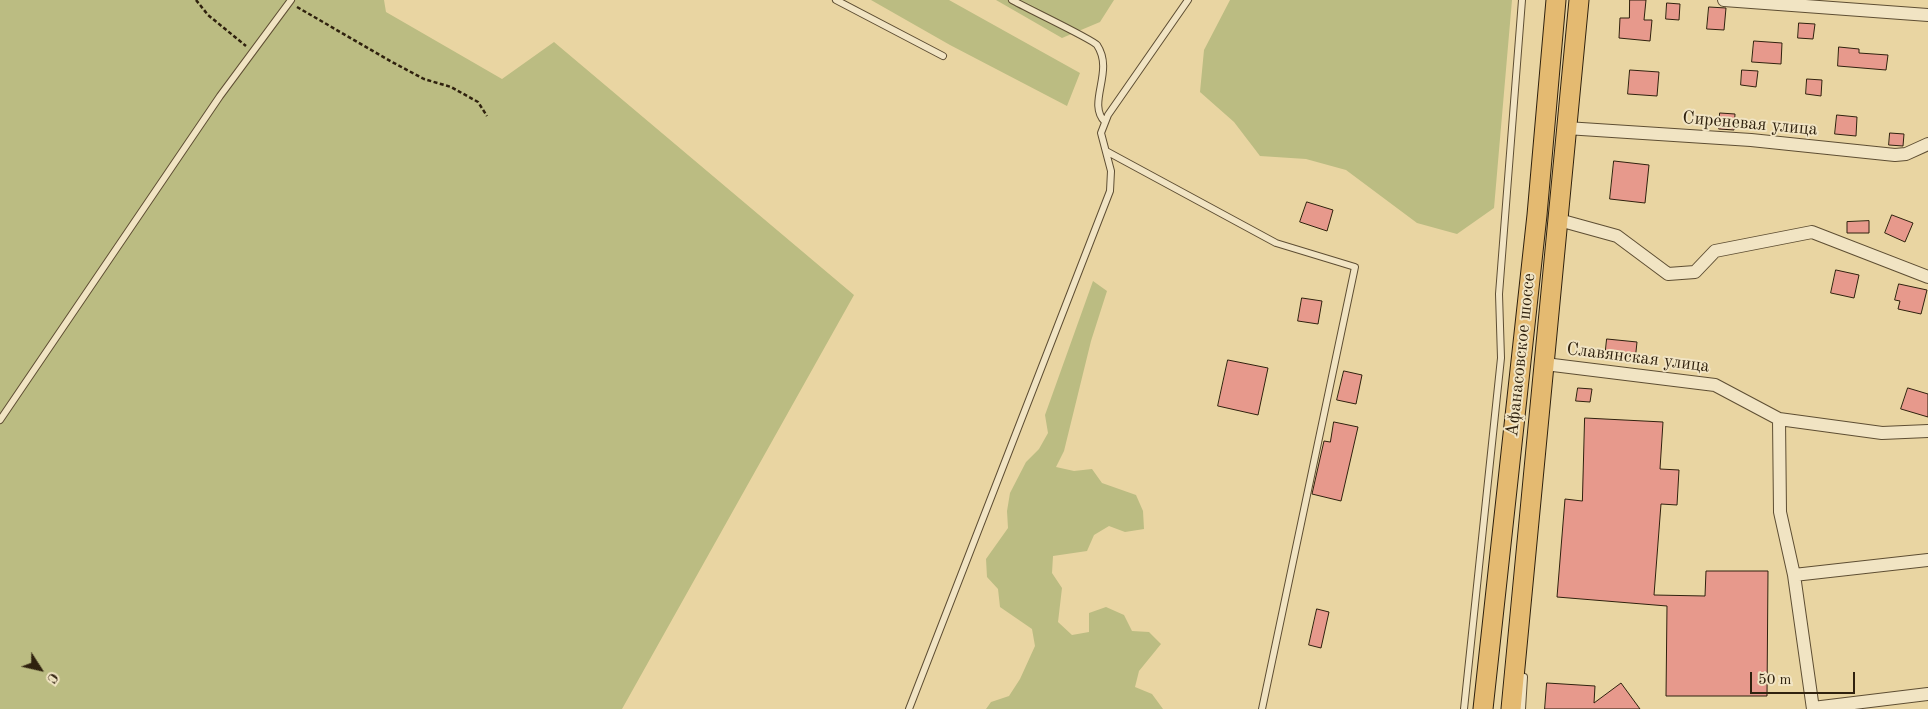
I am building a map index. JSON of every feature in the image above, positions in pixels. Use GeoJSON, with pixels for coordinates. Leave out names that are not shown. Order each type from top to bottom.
{"type":"FeatureCollection","features":[{"type":"Feature","properties":{"kind":"main road","name":"Афанасовское шоссе"},"geometry":{"type":"LineString","coordinates":[[1483,709],[1536,214],[1556,0]]}},
{"type":"Feature","properties":{"kind":"main road","name":"Афанасовское шоссе"},"geometry":{"type":"LineString","coordinates":[[1510,709],[1579,0]]}},
{"type":"Feature","properties":{"kind":"street"},"geometry":{"type":"LineString","coordinates":[[1724,0],[1928,15]]}},
{"type":"Feature","properties":{"kind":"street","name":"Сиреневая улица"},"geometry":{"type":"LineString","coordinates":[[1566,128],[1751,140],[1895,155],[1906,154],[1928,144]]}},
{"type":"Feature","properties":{"kind":"street"},"geometry":{"type":"LineString","coordinates":[[1559,220],[1618,236],[1668,274],[1695,272],[1715,251],[1812,232],[1928,277]]}},
{"type":"Feature","properties":{"kind":"street","name":"Славянская улица"},"geometry":{"type":"LineString","coordinates":[[1545,364],[1715,385],[1779,420],[1882,432],[1928,431]]}},
{"type":"Feature","properties":{"kind":"street"},"geometry":{"type":"LineString","coordinates":[[1779,420],[1780,512],[1794,575],[1813,708],[1928,694]]}},
{"type":"Feature","properties":{"kind":"street"},"geometry":{"type":"LineString","coordinates":[[1794,575],[1928,560]]}},
{"type":"Feature","properties":{"kind":"lane"},"geometry":{"type":"LineString","coordinates":[[836,0],[943,56]]}},
{"type":"Feature","properties":{"kind":"lane"},"geometry":{"type":"LineString","coordinates":[[1012,0],[1096,44],[1105,62],[1097,106],[1100,116],[1105,122]]}},
{"type":"Feature","properties":{"kind":"lane"},"geometry":{"type":"LineString","coordinates":[[909,709],[1110,191],[1111,171],[1101,133],[1105,122],[1188,0]]}},
{"type":"Feature","properties":{"kind":"lane"},"geometry":{"type":"LineString","coordinates":[[1464,709],[1501,358],[1499,294],[1522,0]]}},
{"type":"Feature","properties":{"kind":"lane"},"geometry":{"type":"LineString","coordinates":[[0,420],[220,96],[290,1]]}},
{"type":"Feature","properties":{"kind":"lane"},"geometry":{"type":"LineString","coordinates":[[1106,152],[1276,243],[1355,268],[1262,709]]}},
{"type":"Feature","properties":{"kind":"lane"},"geometry":{"type":"LineString","coordinates":[[1522,709],[1524,677]]}},
{"type":"Feature","properties":{"kind":"path"},"geometry":{"type":"LineString","coordinates":[[196,0],[208,15],[230,35],[254,50]]}},
{"type":"Feature","properties":{"kind":"path"},"geometry":{"type":"LineString","coordinates":[[290,1],[392,62],[424,79],[451,87],[478,102],[487,116]]}},
{"type":"Feature","properties":{"kind":"green space"},"geometry":{"type":"Polygon","coordinates":[[[0,0],[384,0],[386,12],[502,79],[554,42],[854,295],[622,709],[0,709],[0,0]]]}},
{"type":"Feature","properties":{"kind":"green space"},"geometry":{"type":"Polygon","coordinates":[[[871,0],[949,0],[1080,73],[1067,106],[950,45],[871,0]]]}},
{"type":"Feature","properties":{"kind":"green space"},"geometry":{"type":"Polygon","coordinates":[[[996,0],[1114,0],[1100,22],[1062,38],[996,0]]]}},
{"type":"Feature","properties":{"kind":"green space"},"geometry":{"type":"Polygon","coordinates":[[[1230,0],[1512,0],[1494,208],[1457,234],[1417,223],[1346,170],[1306,159],[1260,156],[1234,122],[1200,92],[1204,50],[1230,0]]]}},
{"type":"Feature","properties":{"kind":"green space"},"geometry":{"type":"Polygon","coordinates":[[[1093,281],[1107,291],[1091,341],[1064,451],[1056,467],[1074,471],[1092,469],[1102,483],[1136,495],[1143,511],[1144,529],[1125,532],[1109,526],[1094,535],[1087,551],[1053,556],[1052,573],[1062,588],[1058,622],[1072,635],[1089,632],[1089,613],[1106,607],[1124,615],[1132,631],[1149,632],[1161,644],[1139,671],[1135,687],[1152,694],[1163,709],[986,709],[991,702],[1009,696],[1020,679],[1035,646],[1032,629],[1000,607],[998,589],[987,577],[986,559],[1008,528],[1007,511],[1010,493],[1026,462],[1039,449],[1048,433],[1045,415],[1093,281]]]}},
{"type":"Feature","properties":{"kind":"building"},"geometry":{"type":"Polygon","coordinates":[[[1630,0],[1646,0],[1644,20],[1652,20],[1650,41],[1619,38],[1620,18],[1629,18],[1630,0]]]}},
{"type":"Feature","properties":{"kind":"building"},"geometry":{"type":"Polygon","coordinates":[[[1667,3],[1680,4],[1679,20],[1666,19],[1667,3]]]}},
{"type":"Feature","properties":{"kind":"building"},"geometry":{"type":"Polygon","coordinates":[[[1709,7],[1726,8],[1724,30],[1707,29],[1709,7]]]}},
{"type":"Feature","properties":{"kind":"building"},"geometry":{"type":"Polygon","coordinates":[[[1799,23],[1815,24],[1813,39],[1798,38],[1799,23]]]}},
{"type":"Feature","properties":{"kind":"building"},"geometry":{"type":"Polygon","coordinates":[[[1754,41],[1782,43],[1781,64],[1752,62],[1754,41]]]}},
{"type":"Feature","properties":{"kind":"building"},"geometry":{"type":"Polygon","coordinates":[[[1839,47],[1859,49],[1859,53],[1888,55],[1886,70],[1838,66],[1839,47]]]}},
{"type":"Feature","properties":{"kind":"building"},"geometry":{"type":"Polygon","coordinates":[[[1630,70],[1659,72],[1657,96],[1628,94],[1630,70]]]}},
{"type":"Feature","properties":{"kind":"building"},"geometry":{"type":"Polygon","coordinates":[[[1742,70],[1758,71],[1756,87],[1741,85],[1742,70]]]}},
{"type":"Feature","properties":{"kind":"building"},"geometry":{"type":"Polygon","coordinates":[[[1807,79],[1822,80],[1821,96],[1806,94],[1807,79]]]}},
{"type":"Feature","properties":{"kind":"building"},"geometry":{"type":"Polygon","coordinates":[[[1720,113],[1735,114],[1734,130],[1719,129],[1720,113]]]}},
{"type":"Feature","properties":{"kind":"building"},"geometry":{"type":"Polygon","coordinates":[[[1837,115],[1857,117],[1856,136],[1835,134],[1837,115]]]}},
{"type":"Feature","properties":{"kind":"building"},"geometry":{"type":"Polygon","coordinates":[[[1890,133],[1904,134],[1903,146],[1889,145],[1890,133]]]}},
{"type":"Feature","properties":{"kind":"building"},"geometry":{"type":"Polygon","coordinates":[[[1614,161],[1649,165],[1645,203],[1610,199],[1614,161]]]}},
{"type":"Feature","properties":{"kind":"building"},"geometry":{"type":"Polygon","coordinates":[[[1307,202],[1333,210],[1327,231],[1300,222],[1307,202]]]}},
{"type":"Feature","properties":{"kind":"building"},"geometry":{"type":"Polygon","coordinates":[[[1892,215],[1913,223],[1905,242],[1885,233],[1892,215]]]}},
{"type":"Feature","properties":{"kind":"building"},"geometry":{"type":"Polygon","coordinates":[[[1869,221],[1869,233],[1847,233],[1847,222],[1869,221]]]}},
{"type":"Feature","properties":{"kind":"building"},"geometry":{"type":"Polygon","coordinates":[[[1836,270],[1859,275],[1854,298],[1831,293],[1836,270]]]}},
{"type":"Feature","properties":{"kind":"building"},"geometry":{"type":"Polygon","coordinates":[[[1899,284],[1927,290],[1921,314],[1898,309],[1900,301],[1895,300],[1899,284]]]}},
{"type":"Feature","properties":{"kind":"building"},"geometry":{"type":"Polygon","coordinates":[[[1302,298],[1322,301],[1318,324],[1298,321],[1302,298]]]}},
{"type":"Feature","properties":{"kind":"building"},"geometry":{"type":"Polygon","coordinates":[[[1607,339],[1637,342],[1635,361],[1605,358],[1607,339]]]}},
{"type":"Feature","properties":{"kind":"building"},"geometry":{"type":"Polygon","coordinates":[[[1228,360],[1268,368],[1258,415],[1218,406],[1228,360]]]}},
{"type":"Feature","properties":{"kind":"building"},"geometry":{"type":"Polygon","coordinates":[[[1344,371],[1362,375],[1356,404],[1337,400],[1344,371]]]}},
{"type":"Feature","properties":{"kind":"building"},"geometry":{"type":"Polygon","coordinates":[[[1578,388],[1592,389],[1590,402],[1576,401],[1578,388]]]}},
{"type":"Feature","properties":{"kind":"building"},"geometry":{"type":"Polygon","coordinates":[[[1908,388],[1928,394],[1928,417],[1901,409],[1908,388]]]}},
{"type":"Feature","properties":{"kind":"building"},"geometry":{"type":"Polygon","coordinates":[[[1585,418],[1663,422],[1660,469],[1679,470],[1677,505],[1661,504],[1654,595],[1705,596],[1706,571],[1768,571],[1767,696],[1666,696],[1667,606],[1557,597],[1565,499],[1582,501],[1585,418]]]}},
{"type":"Feature","properties":{"kind":"building"},"geometry":{"type":"Polygon","coordinates":[[[1334,422],[1358,427],[1341,501],[1312,494],[1324,441],[1330,442],[1334,422]]]}},
{"type":"Feature","properties":{"kind":"building"},"geometry":{"type":"Polygon","coordinates":[[[1317,609],[1329,612],[1321,648],[1309,645],[1317,609]]]}},
{"type":"Feature","properties":{"kind":"building"},"geometry":{"type":"Polygon","coordinates":[[[1547,683],[1595,686],[1594,703],[1621,683],[1640,709],[1545,709],[1547,683]]]}}]}
